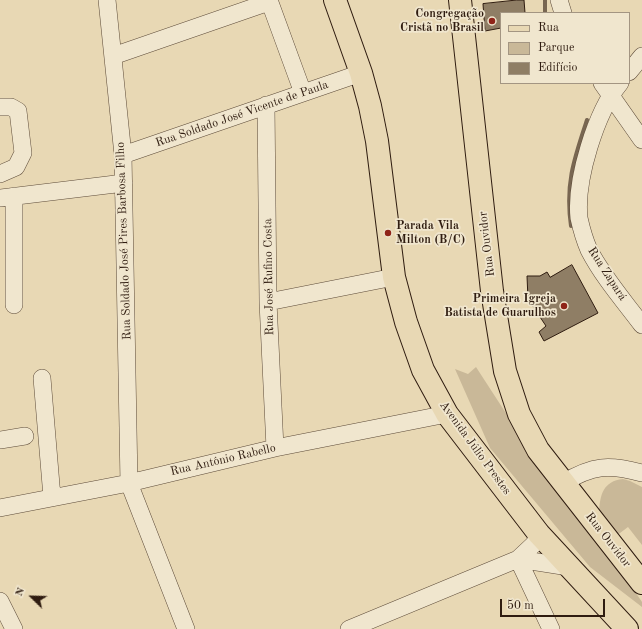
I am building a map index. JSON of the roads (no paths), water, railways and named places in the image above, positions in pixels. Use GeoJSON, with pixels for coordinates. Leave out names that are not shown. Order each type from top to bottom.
{"type":"FeatureCollection","features":[{"type":"Feature","properties":{"kind":"main road","name":"Avenida Júlio Prestes"},"geometry":{"type":"LineString","coordinates":[[335,0],[361,73],[377,141],[394,276],[406,322],[423,370],[447,414],[539,534],[627,629]]}},
{"type":"Feature","properties":{"kind":"main road","name":"Rua Ouvidor"},"geometry":{"type":"LineString","coordinates":[[460,0],[492,291],[505,372],[518,414],[538,450],[642,583]]}},
{"type":"Feature","properties":{"kind":"street","name":"Rua Soldado José Pires Barbosa Filho"},"geometry":{"type":"LineString","coordinates":[[107,0],[123,155],[129,483]]}},
{"type":"Feature","properties":{"kind":"street"},"geometry":{"type":"LineString","coordinates":[[559,0],[563,12]]}},
{"type":"Feature","properties":{"kind":"street"},"geometry":{"type":"LineString","coordinates":[[113,56],[269,1],[303,93]]}},
{"type":"Feature","properties":{"kind":"street"},"geometry":{"type":"LineString","coordinates":[[630,71],[642,56]]}},
{"type":"Feature","properties":{"kind":"street","name":"Rua Soldado José Vicente de Paula"},"geometry":{"type":"LineString","coordinates":[[123,155],[361,73]]}},
{"type":"Feature","properties":{"kind":"street"},"geometry":{"type":"LineString","coordinates":[[610,87],[642,140]]}},
{"type":"Feature","properties":{"kind":"street","name":"Rua Zapará"},"geometry":{"type":"LineString","coordinates":[[610,87],[591,139],[585,162],[580,189],[579,218],[589,250],[642,325]]}},
{"type":"Feature","properties":{"kind":"street","name":"Rua José Rufino Costa"},"geometry":{"type":"LineString","coordinates":[[266,105],[268,302],[275,448]]}},
{"type":"Feature","properties":{"kind":"street"},"geometry":{"type":"LineString","coordinates":[[0,107],[11,107],[18,111],[23,153],[16,166],[0,174]]}},
{"type":"Feature","properties":{"kind":"street"},"geometry":{"type":"LineString","coordinates":[[14,305],[7,197],[124,183]]}},
{"type":"Feature","properties":{"kind":"street"},"geometry":{"type":"LineString","coordinates":[[268,302],[394,276]]}},
{"type":"Feature","properties":{"kind":"street"},"geometry":{"type":"LineString","coordinates":[[42,378],[52,497]]}},
{"type":"Feature","properties":{"kind":"street","name":"Rua Antônio Rabello"},"geometry":{"type":"LineString","coordinates":[[0,508],[129,483],[275,448],[447,414]]}},
{"type":"Feature","properties":{"kind":"street"},"geometry":{"type":"LineString","coordinates":[[0,440],[26,436]]}},
{"type":"Feature","properties":{"kind":"street"},"geometry":{"type":"LineString","coordinates":[[569,490],[588,481],[604,468],[642,474]]}},
{"type":"Feature","properties":{"kind":"street"},"geometry":{"type":"LineString","coordinates":[[129,483],[186,629]]}},
{"type":"Feature","properties":{"kind":"street"},"geometry":{"type":"LineString","coordinates":[[349,629],[518,559],[534,544],[539,534]]}},
{"type":"Feature","properties":{"kind":"street"},"geometry":{"type":"LineString","coordinates":[[518,559],[569,567]]}},
{"type":"Feature","properties":{"kind":"street"},"geometry":{"type":"LineString","coordinates":[[518,559],[551,629]]}},
{"type":"Feature","properties":{"kind":"street"},"geometry":{"type":"LineString","coordinates":[[0,601],[14,629]]}},
{"type":"Feature","properties":{"kind":"waterway"},"geometry":{"type":"LineString","coordinates":[[545,0],[545,12]]}},
{"type":"Feature","properties":{"kind":"waterway"},"geometry":{"type":"LineString","coordinates":[[571,226],[569,211],[570,184],[578,147],[587,120]]}},
{"type":"Feature","properties":{"kind":"place","name":"Congregação Cristã no Brasil"},"geometry":{"type":"Point","coordinates":[492,21]}},
{"type":"Feature","properties":{"kind":"place","name":"Parada Vila Milton (B/C)"},"geometry":{"type":"Point","coordinates":[388,233]}},
{"type":"Feature","properties":{"kind":"place","name":"Primeira Igreja Batista de Guarulhos"},"geometry":{"type":"Point","coordinates":[564,306]}}]}
